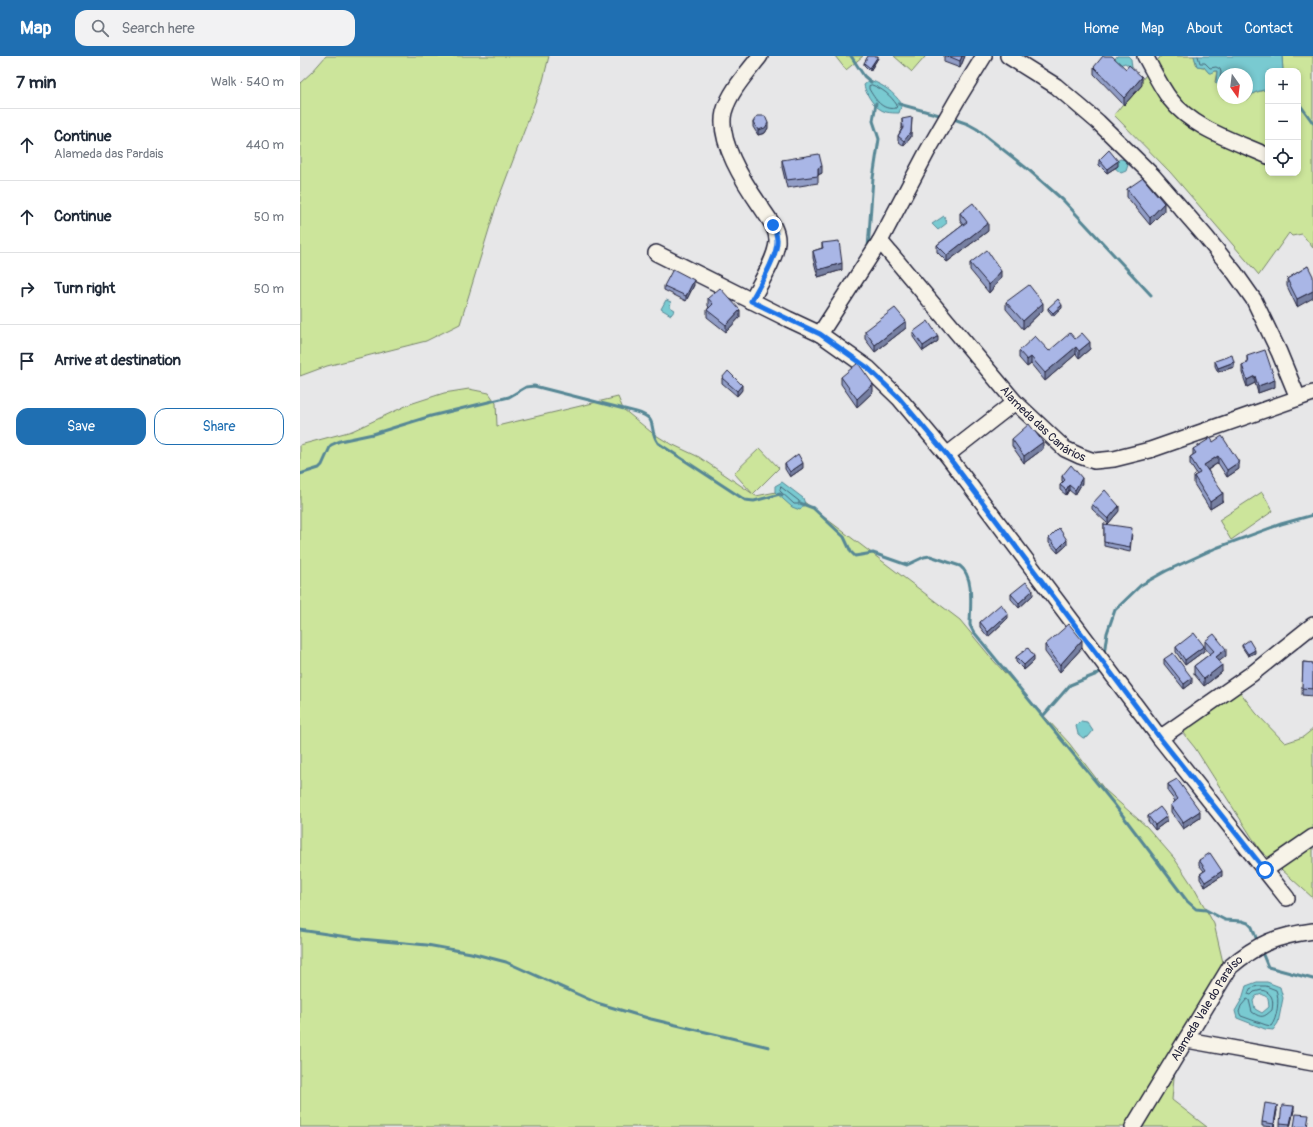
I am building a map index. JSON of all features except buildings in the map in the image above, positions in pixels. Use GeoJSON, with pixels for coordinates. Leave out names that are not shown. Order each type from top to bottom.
{"type":"FeatureCollection","features":[{"type":"Feature","properties":{"kind":"street"},"geometry":{"type":"LineString","coordinates":[[751,301],[769,266],[776,249],[777,241],[773,225],[739,172],[729,151],[723,125],[724,113],[739,82],[760,56]]}},
{"type":"Feature","properties":{"kind":"street"},"geometry":{"type":"LineString","coordinates":[[820,334],[880,241],[956,100],[984,56]]}},
{"type":"Feature","properties":{"kind":"street"},"geometry":{"type":"LineString","coordinates":[[1008,56],[1056,86],[1098,122],[1152,176],[1206,237],[1235,273],[1254,300],[1298,398]]}},
{"type":"Feature","properties":{"kind":"street"},"geometry":{"type":"LineString","coordinates":[[1145,56],[1169,98],[1184,114],[1206,128],[1265,155]]}},
{"type":"Feature","properties":{"kind":"street","name":"Alameda das Canários"},"geometry":{"type":"LineString","coordinates":[[880,241],[1015,402],[1065,449],[1094,461],[1114,460],[1150,450],[1313,393]]}},
{"type":"Feature","properties":{"kind":"street"},"geometry":{"type":"LineString","coordinates":[[656,253],[820,334],[868,368],[899,398],[947,455],[1160,738],[1287,898]]}},
{"type":"Feature","properties":{"kind":"street"},"geometry":{"type":"LineString","coordinates":[[947,455],[1015,402]]}},
{"type":"Feature","properties":{"kind":"street"},"geometry":{"type":"LineString","coordinates":[[1160,738],[1253,673],[1313,625]]}},
{"type":"Feature","properties":{"kind":"street"},"geometry":{"type":"LineString","coordinates":[[1265,870],[1313,836]]}},
{"type":"Feature","properties":{"kind":"street","name":"Alameda Vale do Paraíso"},"geometry":{"type":"LineString","coordinates":[[1133,1127],[1230,968],[1244,955],[1276,939],[1313,931]]}},
{"type":"Feature","properties":{"kind":"street"},"geometry":{"type":"LineString","coordinates":[[1187,1040],[1313,1064]]}},
{"type":"Feature","properties":{"kind":"green space"},"geometry":{"type":"Polygon","coordinates":[[[326,56],[549,56],[543,81],[498,200],[460,324],[426,341],[327,366],[300,376],[300,83],[326,56]]]}},
{"type":"Feature","properties":{"kind":"green space"},"geometry":{"type":"Polygon","coordinates":[[[835,56],[863,56],[846,70],[835,56]]]}},
{"type":"Feature","properties":{"kind":"green space"},"geometry":{"type":"Polygon","coordinates":[[[894,56],[925,56],[925,57],[912,72],[894,56]]]}},
{"type":"Feature","properties":{"kind":"green space"},"geometry":{"type":"Polygon","coordinates":[[[1161,56],[1194,56],[1197,66],[1204,67],[1209,73],[1217,71],[1215,82],[1217,84],[1217,104],[1253,104],[1253,94],[1265,90],[1265,176],[1301,176],[1301,68],[1283,68],[1282,56],[1313,56],[1313,248],[1302,234],[1292,236],[1289,233],[1259,275],[1170,172],[1114,115],[1161,56]]]}},
{"type":"Feature","properties":{"kind":"green space"},"geometry":{"type":"Polygon","coordinates":[[[469,389],[489,393],[496,403],[497,426],[618,397],[623,409],[651,432],[667,442],[699,457],[756,496],[781,491],[795,495],[960,620],[993,660],[1069,743],[1105,790],[1147,827],[1174,858],[1194,888],[1214,924],[1225,971],[1175,1066],[1172,1100],[1207,1127],[300,1127],[300,445],[352,431],[410,404],[444,393],[469,389]]]}},
{"type":"Feature","properties":{"kind":"green space"},"geometry":{"type":"Polygon","coordinates":[[[760,448],[779,468],[753,494],[734,473],[760,448]]]}},
{"type":"Feature","properties":{"kind":"green space"},"geometry":{"type":"Polygon","coordinates":[[[1262,492],[1273,511],[1231,540],[1219,520],[1262,492]]]}},
{"type":"Feature","properties":{"kind":"green space"},"geometry":{"type":"Polygon","coordinates":[[[1237,688],[1256,713],[1285,743],[1303,737],[1313,729],[1313,898],[1260,850],[1195,748],[1174,722],[1237,688]]]}},
{"type":"Feature","properties":{"kind":"water"},"geometry":{"type":"Polygon","coordinates":[[[1117,56],[1128,56],[1131,59],[1132,68],[1125,63],[1117,66],[1113,62],[1117,56]]]}},
{"type":"Feature","properties":{"kind":"water"},"geometry":{"type":"Polygon","coordinates":[[[1194,56],[1282,56],[1283,68],[1265,68],[1265,90],[1253,94],[1253,68],[1217,68],[1217,71],[1209,73],[1204,67],[1197,66],[1194,56]]]}},
{"type":"Feature","properties":{"kind":"water"},"geometry":{"type":"Polygon","coordinates":[[[870,80],[888,89],[898,99],[902,104],[899,113],[886,112],[875,105],[869,97],[864,85],[870,80]]]}},
{"type":"Feature","properties":{"kind":"water"},"geometry":{"type":"Polygon","coordinates":[[[1120,159],[1126,160],[1128,165],[1126,171],[1121,173],[1115,168],[1118,166],[1115,162],[1120,159]]]}},
{"type":"Feature","properties":{"kind":"water"},"geometry":{"type":"Polygon","coordinates":[[[944,216],[947,223],[938,230],[932,224],[944,216]]]}},
{"type":"Feature","properties":{"kind":"water"},"geometry":{"type":"Polygon","coordinates":[[[666,300],[671,302],[670,307],[675,310],[671,315],[661,309],[666,300]]]}},
{"type":"Feature","properties":{"kind":"water"},"geometry":{"type":"Polygon","coordinates":[[[782,482],[803,498],[805,504],[800,510],[792,507],[775,492],[775,486],[782,482]]]}},
{"type":"Feature","properties":{"kind":"water"},"geometry":{"type":"Polygon","coordinates":[[[1081,721],[1087,722],[1093,731],[1088,737],[1083,738],[1078,734],[1076,726],[1081,721]]]}},
{"type":"Feature","properties":{"kind":"water"},"geometry":{"type":"Polygon","coordinates":[[[1257,982],[1267,982],[1280,987],[1283,998],[1278,1023],[1273,1030],[1265,1029],[1237,1018],[1235,1011],[1242,999],[1246,986],[1257,982]],[[1262,994],[1256,996],[1253,1001],[1255,1009],[1262,1013],[1269,1007],[1268,998],[1262,994]]]}},
{"type":"Feature","properties":{"kind":"waterway"},"geometry":{"type":"LineString","coordinates":[[851,56],[864,76],[871,82]]}},
{"type":"Feature","properties":{"kind":"waterway"},"geometry":{"type":"LineString","coordinates":[[868,248],[873,178],[879,139],[873,121],[876,103]]}},
{"type":"Feature","properties":{"kind":"waterway"},"geometry":{"type":"LineString","coordinates":[[899,104],[943,116]]}},
{"type":"Feature","properties":{"kind":"waterway"},"geometry":{"type":"LineString","coordinates":[[1299,104],[1313,123]]}},
{"type":"Feature","properties":{"kind":"waterway"},"geometry":{"type":"LineString","coordinates":[[951,118],[977,129],[1030,171],[1063,200],[1151,295]]}},
{"type":"Feature","properties":{"kind":"waterway"},"geometry":{"type":"LineString","coordinates":[[300,474],[319,468],[322,465],[331,445],[340,441],[373,434],[431,416],[509,397],[526,387],[534,386],[643,415],[651,421],[653,432],[658,443],[745,500],[754,501],[780,494],[782,495]]}},
{"type":"Feature","properties":{"kind":"waterway"},"geometry":{"type":"LineString","coordinates":[[800,503],[813,508],[844,537],[851,552],[855,556],[873,553],[907,565],[924,557],[930,556],[960,566],[965,571],[970,585],[970,625],[973,631],[1114,804],[1187,901],[1196,909],[1206,910],[1225,920],[1242,921],[1248,923],[1252,927],[1258,943]]}},
{"type":"Feature","properties":{"kind":"waterway"},"geometry":{"type":"LineString","coordinates":[[1104,654],[1107,633],[1115,610],[1141,585],[1166,571],[1216,548],[1281,524],[1313,515]]}},
{"type":"Feature","properties":{"kind":"waterway"},"geometry":{"type":"LineString","coordinates":[[1043,716],[1070,685],[1097,674],[1101,671],[1101,668]]}},
{"type":"Feature","properties":{"kind":"waterway"},"geometry":{"type":"LineString","coordinates":[[300,930],[361,939],[427,945],[471,953],[506,962],[597,1003],[651,1019],[769,1047]]}},
{"type":"Feature","properties":{"kind":"waterway"},"geometry":{"type":"LineString","coordinates":[[1261,950],[1268,967],[1313,979]]}},
{"type":"Feature","properties":{"kind":"route"},"geometry":{"type":"LineString","coordinates":[[773,225],[777,241],[776,249],[751,301],[820,334],[868,368],[899,398],[947,455],[1160,738],[1265,870]]}}]}
